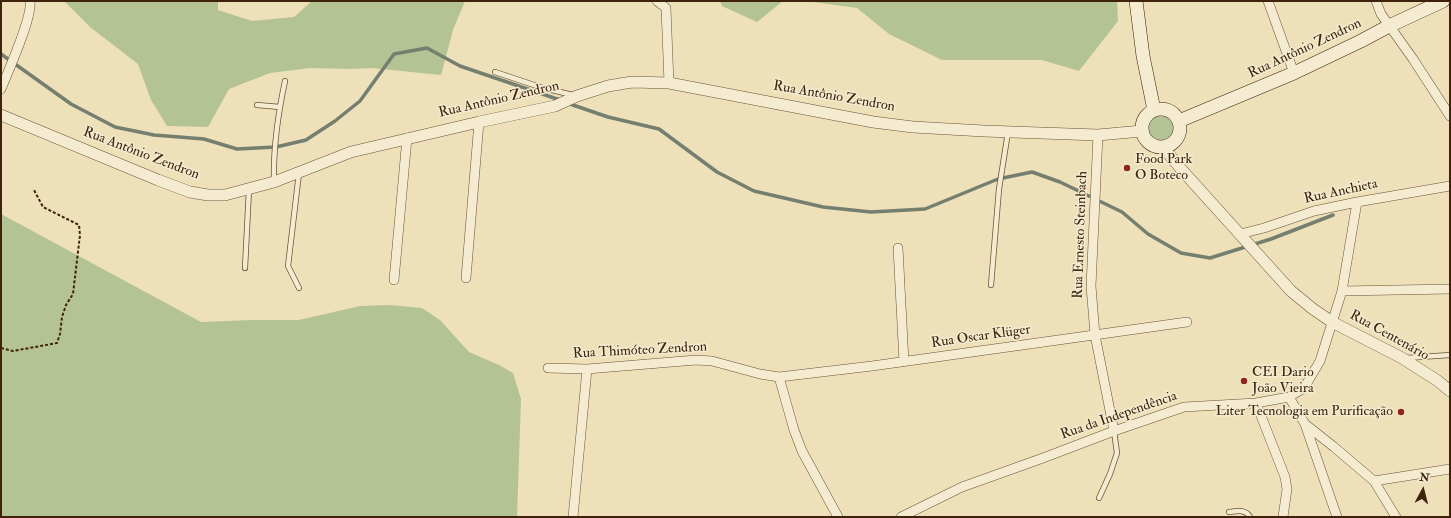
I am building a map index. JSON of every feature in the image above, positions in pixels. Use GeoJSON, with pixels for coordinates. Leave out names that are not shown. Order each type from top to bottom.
{"type":"FeatureCollection","features":[{"type":"Feature","properties":{"kind":"main road"},"geometry":{"type":"LineString","coordinates":[[1136,1],[1154,110]]}},
{"type":"Feature","properties":{"kind":"main road","name":"Rua Antônio Zendron"},"geometry":{"type":"LineString","coordinates":[[1179,121],[1294,73],[1443,1]]}},
{"type":"Feature","properties":{"kind":"main road"},"geometry":{"type":"LineString","coordinates":[[1154,110],[1169,110],[1179,121],[1181,128],[1179,135],[1176,141],[1170,146],[1163,148],[1156,147],[1149,144],[1144,138],[1142,125],[1144,119],[1154,110]]}},
{"type":"Feature","properties":{"kind":"street"},"geometry":{"type":"LineString","coordinates":[[1,89],[14,59],[30,11],[30,1]]}},
{"type":"Feature","properties":{"kind":"street"},"geometry":{"type":"LineString","coordinates":[[657,1],[666,8],[669,83]]}},
{"type":"Feature","properties":{"kind":"street"},"geometry":{"type":"LineString","coordinates":[[1268,1],[1294,73]]}},
{"type":"Feature","properties":{"kind":"street"},"geometry":{"type":"LineString","coordinates":[[1376,1],[1381,14],[1413,59],[1450,116]]}},
{"type":"Feature","properties":{"kind":"street","name":"Rua Antônio Zendron"},"geometry":{"type":"LineString","coordinates":[[1,115],[190,192],[208,195],[225,195],[274,182],[351,152],[568,100],[608,86],[632,82],[669,83],[873,122],[914,127],[1098,135],[1142,131]]}},
{"type":"Feature","properties":{"kind":"street"},"geometry":{"type":"LineString","coordinates":[[466,278],[479,122]]}},
{"type":"Feature","properties":{"kind":"street","name":"Rua Ernesto Steinbach"},"geometry":{"type":"LineString","coordinates":[[1098,135],[1090,286],[1095,335],[1114,431]]}},
{"type":"Feature","properties":{"kind":"street"},"geometry":{"type":"LineString","coordinates":[[394,280],[406,138]]}},
{"type":"Feature","properties":{"kind":"street","name":"Rua Centenário"},"geometry":{"type":"LineString","coordinates":[[1163,148],[1261,258],[1292,291],[1313,309],[1332,322],[1402,358],[1438,381],[1450,391]]}},
{"type":"Feature","properties":{"kind":"street","name":"Rua Anchieta"},"geometry":{"type":"LineString","coordinates":[[1242,236],[1314,211],[1356,202],[1450,186]]}},
{"type":"Feature","properties":{"kind":"street","name":"Rua da Independência"},"geometry":{"type":"LineString","coordinates":[[902,517],[962,487],[1184,407],[1256,403],[1289,397],[1304,388],[1320,361],[1342,291],[1356,202]]}},
{"type":"Feature","properties":{"kind":"street"},"geometry":{"type":"LineString","coordinates":[[898,248],[904,362]]}},
{"type":"Feature","properties":{"kind":"street"},"geometry":{"type":"LineString","coordinates":[[1342,291],[1450,289]]}},
{"type":"Feature","properties":{"kind":"street","name":"Rua Oscar Klüger"},"geometry":{"type":"LineString","coordinates":[[779,377],[904,362],[1186,322]]}},
{"type":"Feature","properties":{"kind":"street","name":"Rua Thimóteo Zendron"},"geometry":{"type":"LineString","coordinates":[[548,368],[587,369],[696,360],[712,361],[760,374],[779,377]]}},
{"type":"Feature","properties":{"kind":"street"},"geometry":{"type":"LineString","coordinates":[[573,517],[587,369]]}},
{"type":"Feature","properties":{"kind":"street"},"geometry":{"type":"LineString","coordinates":[[779,377],[794,430],[802,451],[838,517]]}},
{"type":"Feature","properties":{"kind":"street"},"geometry":{"type":"LineString","coordinates":[[1289,397],[1305,424],[1337,517]]}},
{"type":"Feature","properties":{"kind":"street"},"geometry":{"type":"LineString","coordinates":[[1256,403],[1285,477],[1287,489],[1283,517]]}},
{"type":"Feature","properties":{"kind":"street"},"geometry":{"type":"LineString","coordinates":[[1305,424],[1374,481],[1396,517]]}},
{"type":"Feature","properties":{"kind":"street"},"geometry":{"type":"LineString","coordinates":[[1374,481],[1450,469]]}},
{"type":"Feature","properties":{"kind":"lane"},"geometry":{"type":"LineString","coordinates":[[495,72],[543,88],[568,100]]}},
{"type":"Feature","properties":{"kind":"lane"},"geometry":{"type":"LineString","coordinates":[[274,182],[274,145],[286,81]]}},
{"type":"Feature","properties":{"kind":"lane"},"geometry":{"type":"LineString","coordinates":[[257,105],[280,107]]}},
{"type":"Feature","properties":{"kind":"lane"},"geometry":{"type":"LineString","coordinates":[[991,285],[999,188],[1008,132]]}},
{"type":"Feature","properties":{"kind":"lane"},"geometry":{"type":"LineString","coordinates":[[299,172],[288,266],[299,288]]}},
{"type":"Feature","properties":{"kind":"lane"},"geometry":{"type":"LineString","coordinates":[[245,268],[250,188]]}},
{"type":"Feature","properties":{"kind":"lane"},"geometry":{"type":"LineString","coordinates":[[1402,358],[1450,355]]}},
{"type":"Feature","properties":{"kind":"lane"},"geometry":{"type":"LineString","coordinates":[[1099,498],[1110,474],[1117,453],[1114,431]]}},
{"type":"Feature","properties":{"kind":"lane"},"geometry":{"type":"LineString","coordinates":[[1229,512],[1244,511],[1248,513],[1250,517]]}},
{"type":"Feature","properties":{"kind":"path"},"geometry":{"type":"LineString","coordinates":[[1,348],[13,351],[57,343],[60,334],[62,317],[66,305],[73,294],[80,235],[79,225],[43,207],[34,190]]}},
{"type":"Feature","properties":{"kind":"green space"},"geometry":{"type":"Polygon","coordinates":[[[64,1],[218,1],[218,10],[252,21],[294,17],[312,1],[465,1],[453,30],[441,75],[372,68],[310,68],[270,73],[229,89],[208,127],[167,126],[151,100],[138,64],[90,27],[64,1]]]}},
{"type":"Feature","properties":{"kind":"green space"},"geometry":{"type":"Polygon","coordinates":[[[720,1],[783,1],[757,22],[722,6],[720,1]]]}},
{"type":"Feature","properties":{"kind":"green space"},"geometry":{"type":"Polygon","coordinates":[[[806,1],[1117,1],[1118,21],[1079,71],[1042,60],[942,60],[889,34],[857,8],[806,1]]]}},
{"type":"Feature","properties":{"kind":"green space"},"geometry":{"type":"Polygon","coordinates":[[[1161,116],[1170,119],[1173,128],[1170,137],[1161,140],[1152,137],[1149,128],[1152,119],[1161,116]]]}},
{"type":"Feature","properties":{"kind":"green space"},"geometry":{"type":"Polygon","coordinates":[[[1,214],[201,322],[299,320],[360,306],[390,305],[422,308],[440,320],[469,352],[513,373],[521,399],[517,517],[1,517],[1,214]]]}},
{"type":"Feature","properties":{"kind":"waterway"},"geometry":{"type":"LineString","coordinates":[[1,54],[71,104],[115,127],[154,135],[204,139],[237,149],[276,147],[306,140],[335,121],[360,101],[394,54],[427,48],[460,66],[560,100]]}},
{"type":"Feature","properties":{"kind":"waterway"},"geometry":{"type":"LineString","coordinates":[[567,103],[608,117],[659,129],[717,172],[754,191],[823,207],[871,212],[925,209],[998,179],[1032,172],[1060,182],[1122,212],[1148,234],[1181,253],[1210,258],[1271,239],[1333,215]]}},
{"type":"Feature","properties":{"kind":"place","name":"Food Park O Boteco"},"geometry":{"type":"Point","coordinates":[1127,168]}},
{"type":"Feature","properties":{"kind":"place","name":"CEI Dario João Vieira"},"geometry":{"type":"Point","coordinates":[1244,381]}},
{"type":"Feature","properties":{"kind":"place","name":"Liter Tecnologia em Purificação"},"geometry":{"type":"Point","coordinates":[1401,412]}}]}
